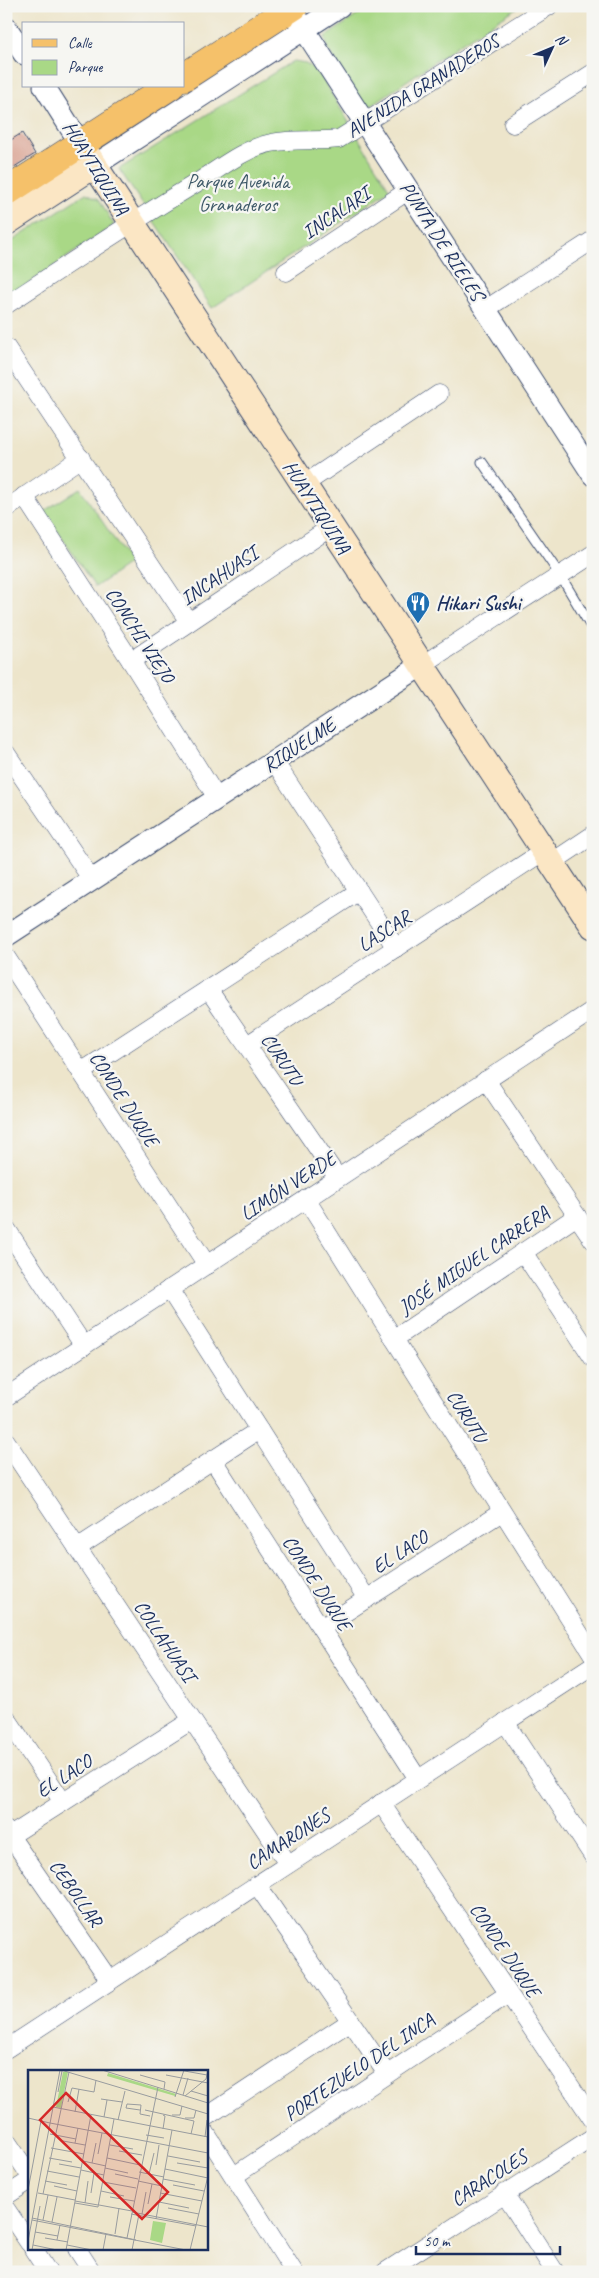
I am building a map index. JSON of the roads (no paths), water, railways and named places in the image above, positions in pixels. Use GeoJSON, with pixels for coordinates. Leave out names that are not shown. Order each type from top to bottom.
{"type":"FeatureCollection","features":[{"type":"Feature","properties":{"kind":"main road"},"geometry":{"type":"LineString","coordinates":[[185,76],[296,15]]}},
{"type":"Feature","properties":{"kind":"main road"},"geometry":{"type":"LineString","coordinates":[[6,223],[168,88]]}},
{"type":"Feature","properties":{"kind":"main road"},"geometry":{"type":"LineString","coordinates":[[6,192],[88,154]]}},
{"type":"Feature","properties":{"kind":"main road","name":"HUAYTIQUINA"},"geometry":{"type":"LineString","coordinates":[[88,154],[130,222],[593,926]]}},
{"type":"Feature","properties":{"kind":"street"},"geometry":{"type":"LineString","coordinates":[[88,154],[296,15],[340,6]]}},
{"type":"Feature","properties":{"kind":"street","name":"AVENIDA GRANADEROS"},"geometry":{"type":"LineString","coordinates":[[6,305],[130,222],[245,153],[270,143],[292,140],[318,142],[339,139],[366,124],[549,6]]}},
{"type":"Feature","properties":{"kind":"street","name":"PUNTA DE RIELES"},"geometry":{"type":"LineString","coordinates":[[296,15],[593,475]]}},
{"type":"Feature","properties":{"kind":"street"},"geometry":{"type":"LineString","coordinates":[[6,27],[22,51]]}},
{"type":"Feature","properties":{"kind":"street"},"geometry":{"type":"LineString","coordinates":[[512,124],[593,73]]}},
{"type":"Feature","properties":{"kind":"street","name":"HUAYTIQUINA"},"geometry":{"type":"LineString","coordinates":[[45,88],[88,154]]}},
{"type":"Feature","properties":{"kind":"street","name":"INCALARI"},"geometry":{"type":"LineString","coordinates":[[286,272],[409,190]]}},
{"type":"Feature","properties":{"kind":"street"},"geometry":{"type":"LineString","coordinates":[[486,309],[593,240]]}},
{"type":"Feature","properties":{"kind":"street"},"geometry":{"type":"LineString","coordinates":[[6,347],[190,622]]}},
{"type":"Feature","properties":{"kind":"street"},"geometry":{"type":"LineString","coordinates":[[303,486],[439,394]]}},
{"type":"Feature","properties":{"kind":"street"},"geometry":{"type":"LineString","coordinates":[[6,509],[80,458]]}},
{"type":"Feature","properties":{"kind":"street","name":"CONCHI VIEJO"},"geometry":{"type":"LineString","coordinates":[[24,496],[217,798]]}},
{"type":"Feature","properties":{"kind":"street","name":"INCAHUASI"},"geometry":{"type":"LineString","coordinates":[[131,661],[331,527]]}},
{"type":"Feature","properties":{"kind":"street","name":"RIQUELME"},"geometry":{"type":"LineString","coordinates":[[6,936],[593,554]]}},
{"type":"Feature","properties":{"kind":"street"},"geometry":{"type":"LineString","coordinates":[[6,754],[92,880]]}},
{"type":"Feature","properties":{"kind":"street"},"geometry":{"type":"LineString","coordinates":[[274,761],[396,948]]}},
{"type":"Feature","properties":{"kind":"street","name":"LASCAR"},"geometry":{"type":"LineString","coordinates":[[247,1045],[396,948],[547,857],[593,835]]}},
{"type":"Feature","properties":{"kind":"street"},"geometry":{"type":"LineString","coordinates":[[81,1072],[359,891]]}},
{"type":"Feature","properties":{"kind":"street","name":"CONDE DUQUE"},"geometry":{"type":"LineString","coordinates":[[6,957],[206,1265]]}},
{"type":"Feature","properties":{"kind":"street","name":"CURUTU"},"geometry":{"type":"LineString","coordinates":[[208,989],[338,1178]]}},
{"type":"Feature","properties":{"kind":"street","name":"LIMÓN VERDE"},"geometry":{"type":"LineString","coordinates":[[6,1397],[593,1010]]}},
{"type":"Feature","properties":{"kind":"street"},"geometry":{"type":"LineString","coordinates":[[486,1080],[593,1240]]}},
{"type":"Feature","properties":{"kind":"street","name":"CURUTU"},"geometry":{"type":"LineString","coordinates":[[306,1199],[593,1655]]}},
{"type":"Feature","properties":{"kind":"street","name":"JOSÉ MIGUEL CARRERA"},"geometry":{"type":"LineString","coordinates":[[394,1339],[577,1216]]}},
{"type":"Feature","properties":{"kind":"street"},"geometry":{"type":"LineString","coordinates":[[6,1228],[84,1346]]}},
{"type":"Feature","properties":{"kind":"street"},"geometry":{"type":"LineString","coordinates":[[523,1252],[593,1358]]}},
{"type":"Feature","properties":{"kind":"street","name":"CONDE DUQUE"},"geometry":{"type":"LineString","coordinates":[[169,1290],[366,1599]]}},
{"type":"Feature","properties":{"kind":"street"},"geometry":{"type":"LineString","coordinates":[[77,1548],[259,1430]]}},
{"type":"Feature","properties":{"kind":"street","name":"COLLAHUASI"},"geometry":{"type":"LineString","coordinates":[[6,1441],[288,1864]]}},
{"type":"Feature","properties":{"kind":"street","name":"CONDE DUQUE"},"geometry":{"type":"LineString","coordinates":[[212,1460],[418,1779]]}},
{"type":"Feature","properties":{"kind":"street","name":"EL LACO"},"geometry":{"type":"LineString","coordinates":[[321,1628],[502,1512]]}},
{"type":"Feature","properties":{"kind":"street","name":"CAMARONES"},"geometry":{"type":"LineString","coordinates":[[6,2049],[593,1664]]}},
{"type":"Feature","properties":{"kind":"street"},"geometry":{"type":"LineString","coordinates":[[6,1717],[63,1802]]}},
{"type":"Feature","properties":{"kind":"street","name":"EL LACO"},"geometry":{"type":"LineString","coordinates":[[8,1833],[63,1802],[192,1720]]}},
{"type":"Feature","properties":{"kind":"street"},"geometry":{"type":"LineString","coordinates":[[505,1722],[593,1856]]}},
{"type":"Feature","properties":{"kind":"street","name":"CONDE DUQUE"},"geometry":{"type":"LineString","coordinates":[[381,1803],[593,2120]]}},
{"type":"Feature","properties":{"kind":"street","name":"CEBOLLAR"},"geometry":{"type":"LineString","coordinates":[[8,1833],[110,1981]]}},
{"type":"Feature","properties":{"kind":"street"},"geometry":{"type":"LineString","coordinates":[[257,1885],[387,2074]]}},
{"type":"Feature","properties":{"kind":"street","name":"PORTEZUELO DEL INCA"},"geometry":{"type":"LineString","coordinates":[[234,2176],[508,1994]]}},
{"type":"Feature","properties":{"kind":"street"},"geometry":{"type":"LineString","coordinates":[[208,2117],[350,2021]]}},
{"type":"Feature","properties":{"kind":"street"},"geometry":{"type":"LineString","coordinates":[[208,2136],[294,2272]]}},
{"type":"Feature","properties":{"kind":"street","name":"CARACOLES"},"geometry":{"type":"LineString","coordinates":[[385,2272],[593,2137]]}},
{"type":"Feature","properties":{"kind":"street"},"geometry":{"type":"LineString","coordinates":[[6,2140],[28,2173]]}},
{"type":"Feature","properties":{"kind":"street"},"geometry":{"type":"LineString","coordinates":[[6,2196],[28,2182]]}},
{"type":"Feature","properties":{"kind":"street"},"geometry":{"type":"LineString","coordinates":[[504,2193],[555,2272]]}},
{"type":"Feature","properties":{"kind":"street"},"geometry":{"type":"LineString","coordinates":[[6,2209],[28,2242]]}},
{"type":"Feature","properties":{"kind":"street"},"geometry":{"type":"LineString","coordinates":[[34,2250],[48,2272]]}},
{"type":"Feature","properties":{"kind":"street"},"geometry":{"type":"LineString","coordinates":[[78,2250],[92,2272]]}},
{"type":"Feature","properties":{"kind":"lane"},"geometry":{"type":"LineString","coordinates":[[482,462],[560,575],[593,630]]}},
{"type":"Feature","properties":{"kind":"place","name":"Hikari Sushi"},"geometry":{"type":"Point","coordinates":[418,624]}},
{"type":"Feature","properties":{"kind":"park label","name":"Parque Avenida Granaderos"},"geometry":{"type":"Point","coordinates":[238,192]}}]}
